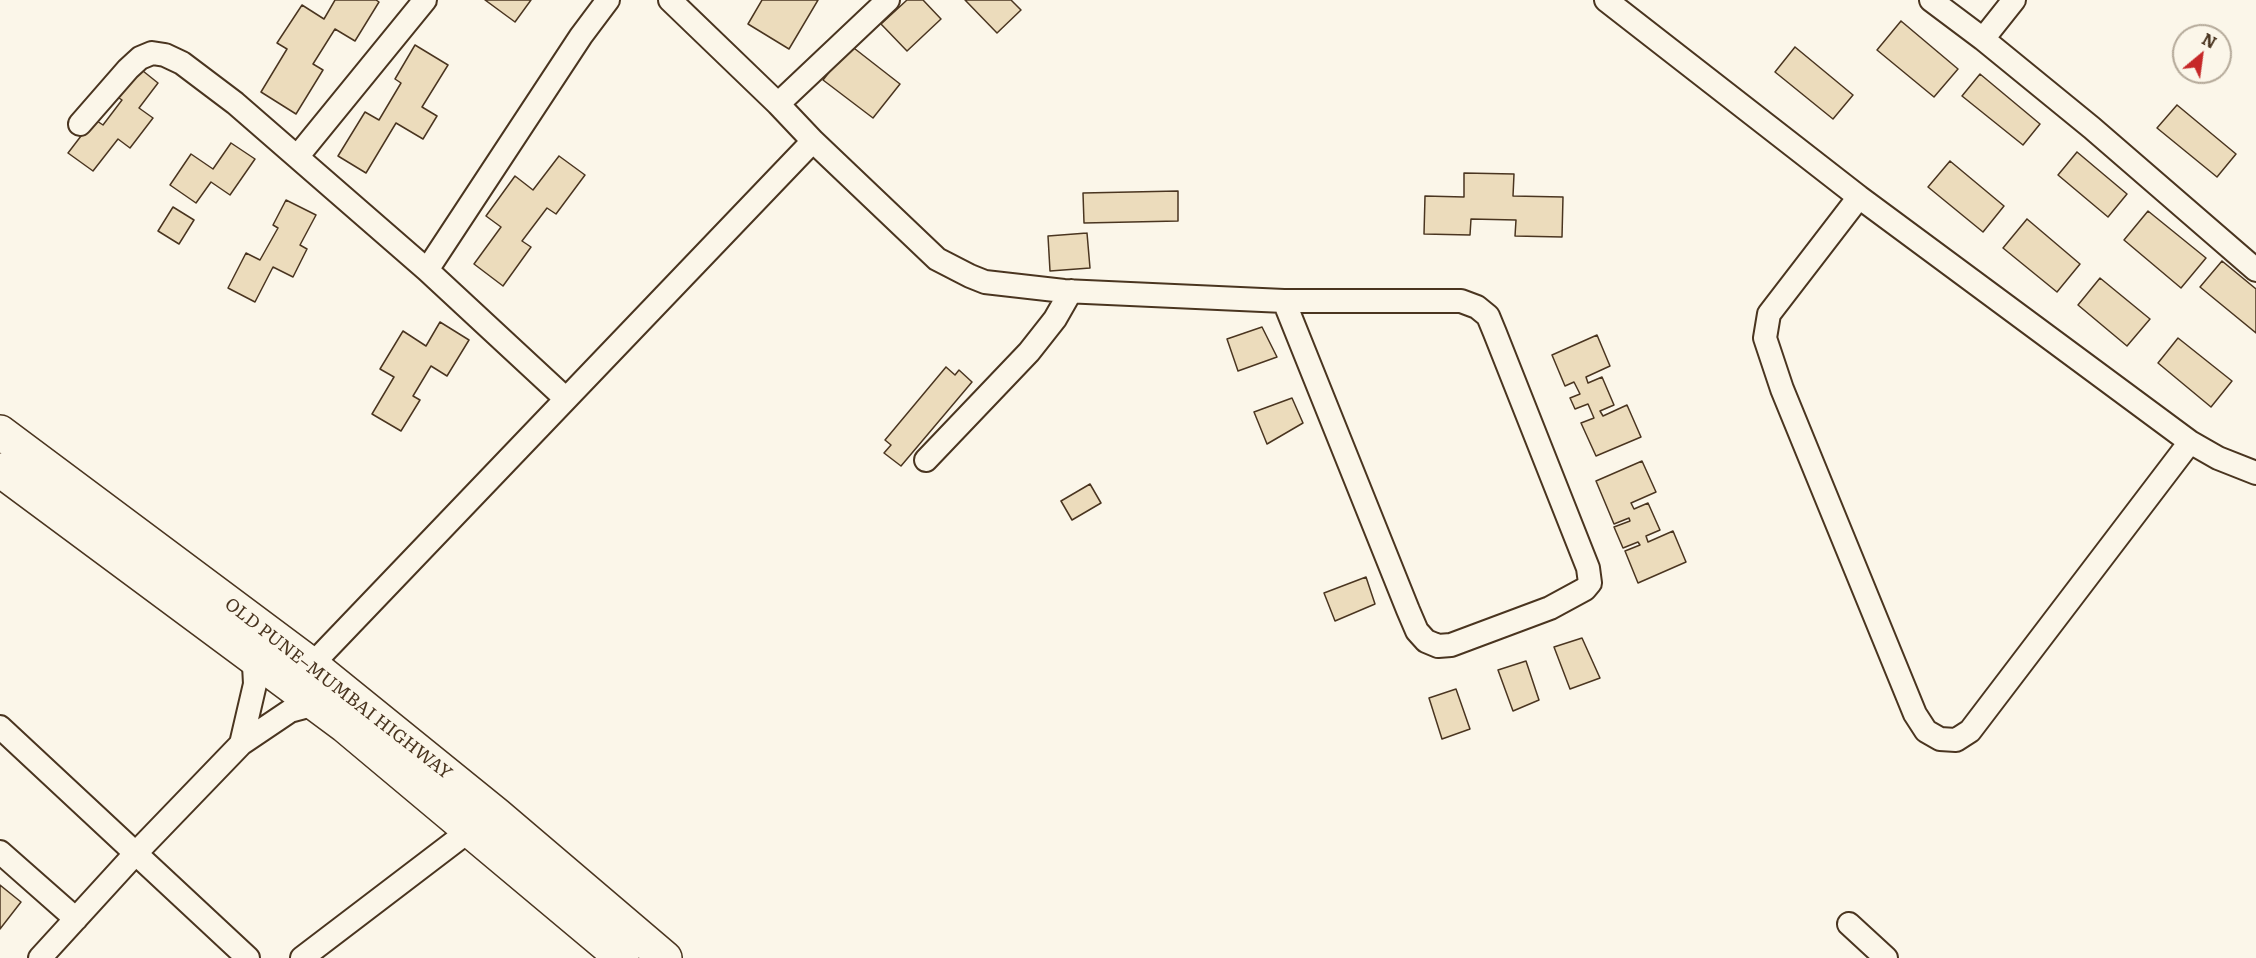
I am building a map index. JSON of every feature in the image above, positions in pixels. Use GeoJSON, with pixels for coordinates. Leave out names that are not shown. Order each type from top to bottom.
{"type":"FeatureCollection","features":[{"type":"Feature","properties":{"kind":"highway","name":"OLD PUNE–MUMBAI HIGHWAY"},"geometry":{"type":"LineString","coordinates":[[0,432],[307,685],[470,830],[622,958]]}},
{"type":"Feature","properties":{"kind":"highway","name":"OLD PUNE–MUMBAI HIGHWAY"},"geometry":{"type":"LineString","coordinates":[[0,470],[247,652],[307,685],[496,814],[665,958]]}},
{"type":"Feature","properties":{"kind":"lane"},"geometry":{"type":"LineString","coordinates":[[297,158],[425,0]]}},
{"type":"Feature","properties":{"kind":"lane"},"geometry":{"type":"LineString","coordinates":[[427,270],[581,36],[608,0]]}},
{"type":"Feature","properties":{"kind":"lane"},"geometry":{"type":"LineString","coordinates":[[670,0],[937,259],[985,282],[1071,291],[1284,301],[1461,301],[1478,307],[1488,316],[1588,568],[1590,583],[1586,589],[1550,608],[1451,645],[1438,646],[1426,641],[1418,631],[1408,610],[1284,301]]}},
{"type":"Feature","properties":{"kind":"lane"},"geometry":{"type":"LineString","coordinates":[[778,104],[888,0]]}},
{"type":"Feature","properties":{"kind":"lane"},"geometry":{"type":"LineString","coordinates":[[1606,0],[1859,197],[2190,442],[2218,458],[2256,473]]}},
{"type":"Feature","properties":{"kind":"lane"},"geometry":{"type":"LineString","coordinates":[[1931,0],[1983,39],[2092,128],[2256,270]]}},
{"type":"Feature","properties":{"kind":"lane"},"geometry":{"type":"LineString","coordinates":[[1983,39],[2014,0]]}},
{"type":"Feature","properties":{"kind":"lane"},"geometry":{"type":"LineString","coordinates":[[80,124],[140,58],[152,53],[165,55],[182,63],[235,103],[427,270],[565,398]]}},
{"type":"Feature","properties":{"kind":"lane"},"geometry":{"type":"LineString","coordinates":[[40,958],[135,854],[241,744],[290,711],[307,685],[565,398],[813,141]]}},
{"type":"Feature","properties":{"kind":"lane"},"geometry":{"type":"LineString","coordinates":[[1859,197],[1769,315],[1765,338],[1782,389],[1813,466],[1915,714],[1926,731],[1940,739],[1956,740],[1970,731],[2190,442]]}},
{"type":"Feature","properties":{"kind":"lane"},"geometry":{"type":"LineString","coordinates":[[926,460],[1029,352],[1055,319],[1071,291]]}},
{"type":"Feature","properties":{"kind":"lane"},"geometry":{"type":"LineString","coordinates":[[241,744],[255,684],[254,665],[247,652]]}},
{"type":"Feature","properties":{"kind":"lane"},"geometry":{"type":"LineString","coordinates":[[0,727],[248,958]]}},
{"type":"Feature","properties":{"kind":"lane"},"geometry":{"type":"LineString","coordinates":[[302,958],[470,830]]}},
{"type":"Feature","properties":{"kind":"lane"},"geometry":{"type":"LineString","coordinates":[[0,852],[76,919]]}},
{"type":"Feature","properties":{"kind":"lane"},"geometry":{"type":"LineString","coordinates":[[1849,924],[1886,958]]}},
{"type":"Feature","properties":{"kind":"building"},"geometry":{"type":"Polygon","coordinates":[[[335,0],[376,0],[379,2],[355,41],[335,29],[313,64],[323,70],[296,114],[261,92],[287,49],[277,43],[302,5],[324,19],[335,0]]]}},
{"type":"Feature","properties":{"kind":"building"},"geometry":{"type":"Polygon","coordinates":[[[485,0],[531,0],[515,22],[485,0]]]}},
{"type":"Feature","properties":{"kind":"building"},"geometry":{"type":"Polygon","coordinates":[[[762,0],[818,0],[789,49],[748,24],[762,0]]]}},
{"type":"Feature","properties":{"kind":"building"},"geometry":{"type":"Polygon","coordinates":[[[907,0],[923,0],[941,19],[907,51],[881,24],[907,0]]]}},
{"type":"Feature","properties":{"kind":"building"},"geometry":{"type":"Polygon","coordinates":[[[965,0],[1011,0],[1021,10],[997,33],[965,0]]]}},
{"type":"Feature","properties":{"kind":"building"},"geometry":{"type":"Polygon","coordinates":[[[1901,21],[1958,69],[1934,97],[1877,50],[1901,21]]]}},
{"type":"Feature","properties":{"kind":"building"},"geometry":{"type":"Polygon","coordinates":[[[415,45],[448,65],[422,107],[437,116],[423,139],[396,123],[366,173],[338,156],[365,112],[379,120],[401,83],[395,79],[415,45]]]}},
{"type":"Feature","properties":{"kind":"building"},"geometry":{"type":"Polygon","coordinates":[[[850,45],[900,84],[873,118],[823,80],[850,45]]]}},
{"type":"Feature","properties":{"kind":"building"},"geometry":{"type":"Polygon","coordinates":[[[1795,47],[1853,95],[1833,119],[1775,72],[1795,47]]]}},
{"type":"Feature","properties":{"kind":"building"},"geometry":{"type":"Polygon","coordinates":[[[138,67],[158,83],[139,108],[153,118],[130,148],[118,139],[93,171],[68,153],[94,119],[103,125],[122,100],[116,96],[138,67]]]}},
{"type":"Feature","properties":{"kind":"building"},"geometry":{"type":"Polygon","coordinates":[[[1980,74],[2040,124],[2023,145],[1962,96],[1980,74]]]}},
{"type":"Feature","properties":{"kind":"building"},"geometry":{"type":"Polygon","coordinates":[[[2177,105],[2236,154],[2217,177],[2157,128],[2177,105]]]}},
{"type":"Feature","properties":{"kind":"building"},"geometry":{"type":"Polygon","coordinates":[[[231,143],[255,159],[230,195],[211,182],[196,203],[170,185],[191,154],[213,169],[231,143]]]}},
{"type":"Feature","properties":{"kind":"building"},"geometry":{"type":"Polygon","coordinates":[[[2077,152],[2127,194],[2108,217],[2058,175],[2077,152]]]}},
{"type":"Feature","properties":{"kind":"building"},"geometry":{"type":"Polygon","coordinates":[[[559,156],[585,175],[556,214],[547,208],[522,241],[531,247],[503,286],[474,264],[501,227],[486,216],[515,176],[533,190],[559,156]]]}},
{"type":"Feature","properties":{"kind":"building"},"geometry":{"type":"Polygon","coordinates":[[[1950,161],[2004,206],[1983,232],[1928,187],[1950,161]]]}},
{"type":"Feature","properties":{"kind":"building"},"geometry":{"type":"Polygon","coordinates":[[[1464,173],[1514,174],[1513,196],[1563,197],[1562,237],[1515,236],[1516,220],[1471,219],[1470,235],[1424,234],[1425,196],[1464,197],[1464,173]]]}},
{"type":"Feature","properties":{"kind":"building"},"geometry":{"type":"Polygon","coordinates":[[[1178,191],[1178,221],[1084,223],[1083,193],[1178,191]]]}},
{"type":"Feature","properties":{"kind":"building"},"geometry":{"type":"Polygon","coordinates":[[[286,200],[316,215],[300,245],[307,249],[293,277],[273,267],[255,302],[228,288],[246,253],[260,260],[278,228],[273,225],[286,200]]]}},
{"type":"Feature","properties":{"kind":"building"},"geometry":{"type":"Polygon","coordinates":[[[173,207],[194,220],[179,244],[158,231],[173,207]]]}},
{"type":"Feature","properties":{"kind":"building"},"geometry":{"type":"Polygon","coordinates":[[[2148,211],[2206,258],[2181,288],[2124,240],[2148,211]]]}},
{"type":"Feature","properties":{"kind":"building"},"geometry":{"type":"Polygon","coordinates":[[[2027,219],[2080,264],[2057,292],[2003,248],[2027,219]]]}},
{"type":"Feature","properties":{"kind":"building"},"geometry":{"type":"Polygon","coordinates":[[[1087,233],[1090,268],[1050,271],[1048,236],[1087,233]]]}},
{"type":"Feature","properties":{"kind":"building"},"geometry":{"type":"Polygon","coordinates":[[[2222,261],[2256,289],[2256,333],[2200,287],[2222,261]]]}},
{"type":"Feature","properties":{"kind":"building"},"geometry":{"type":"Polygon","coordinates":[[[2100,278],[2150,319],[2127,346],[2078,305],[2100,278]]]}},
{"type":"Feature","properties":{"kind":"building"},"geometry":{"type":"Polygon","coordinates":[[[440,322],[469,340],[447,376],[431,366],[413,396],[420,400],[401,431],[372,414],[394,377],[380,369],[403,331],[426,346],[440,322]]]}},
{"type":"Feature","properties":{"kind":"building"},"geometry":{"type":"Polygon","coordinates":[[[1262,327],[1277,357],[1238,371],[1227,339],[1262,327]]]}},
{"type":"Feature","properties":{"kind":"building"},"geometry":{"type":"Polygon","coordinates":[[[1597,335],[1610,366],[1586,377],[1588,383],[1602,377],[1614,405],[1600,411],[1603,416],[1627,405],[1641,437],[1596,456],[1581,423],[1594,418],[1588,404],[1575,409],[1570,398],[1580,394],[1574,382],[1565,386],[1552,355],[1597,335]]]}},
{"type":"Feature","properties":{"kind":"building"},"geometry":{"type":"Polygon","coordinates":[[[2178,338],[2232,381],[2211,407],[2158,363],[2178,338]]]}},
{"type":"Feature","properties":{"kind":"building"},"geometry":{"type":"Polygon","coordinates":[[[946,367],[955,375],[959,370],[972,382],[901,466],[884,453],[891,445],[885,440],[946,367]]]}},
{"type":"Feature","properties":{"kind":"building"},"geometry":{"type":"Polygon","coordinates":[[[1292,398],[1303,423],[1267,444],[1254,412],[1292,398]]]}},
{"type":"Feature","properties":{"kind":"building"},"geometry":{"type":"Polygon","coordinates":[[[1642,461],[1656,492],[1631,503],[1634,509],[1648,503],[1660,530],[1646,536],[1648,542],[1673,531],[1686,562],[1638,583],[1625,551],[1640,545],[1638,542],[1623,548],[1614,527],[1630,521],[1629,518],[1614,524],[1596,481],[1642,461]]]}},
{"type":"Feature","properties":{"kind":"building"},"geometry":{"type":"Polygon","coordinates":[[[1090,484],[1101,503],[1072,520],[1061,501],[1090,484]]]}},
{"type":"Feature","properties":{"kind":"building"},"geometry":{"type":"Polygon","coordinates":[[[1366,577],[1375,604],[1335,621],[1324,593],[1366,577]]]}},
{"type":"Feature","properties":{"kind":"building"},"geometry":{"type":"Polygon","coordinates":[[[1582,638],[1600,678],[1570,689],[1554,647],[1582,638]]]}},
{"type":"Feature","properties":{"kind":"building"},"geometry":{"type":"Polygon","coordinates":[[[1526,661],[1539,700],[1513,711],[1498,670],[1526,661]]]}},
{"type":"Feature","properties":{"kind":"building"},"geometry":{"type":"Polygon","coordinates":[[[1456,689],[1470,729],[1442,739],[1429,698],[1456,689]]]}},
{"type":"Feature","properties":{"kind":"building"},"geometry":{"type":"Polygon","coordinates":[[[0,885],[21,902],[0,929],[0,885]]]}}]}
